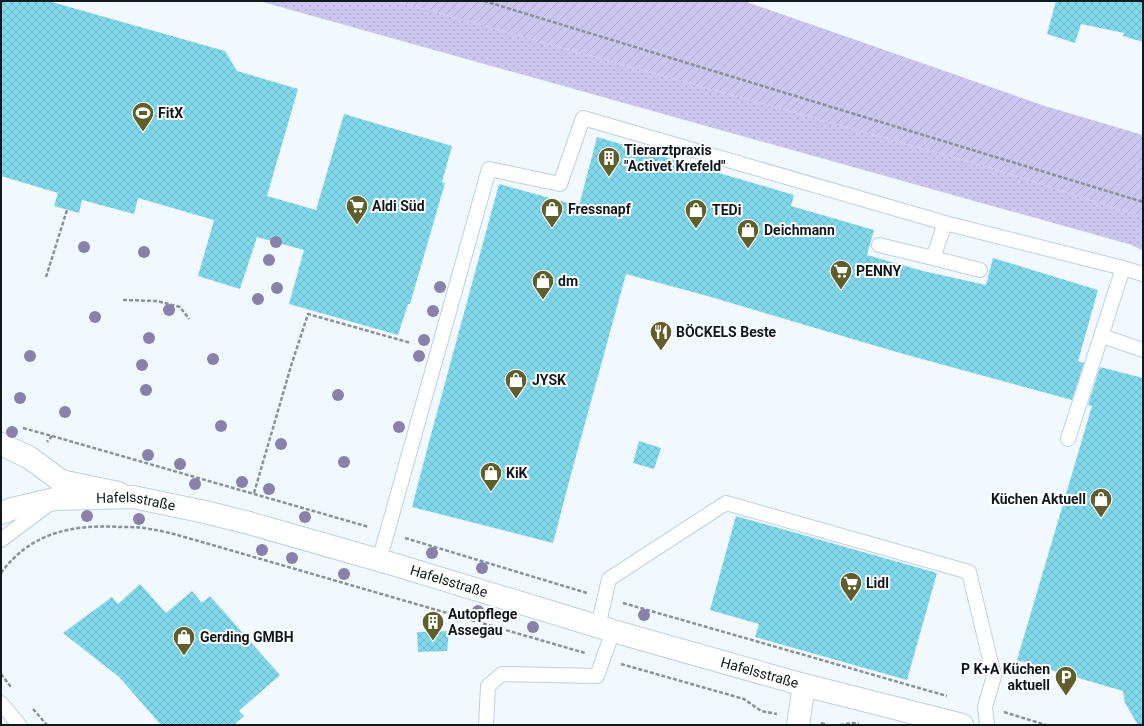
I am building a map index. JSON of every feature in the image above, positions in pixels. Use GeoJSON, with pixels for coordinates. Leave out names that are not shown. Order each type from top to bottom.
{"type":"FeatureCollection","features":[{"type":"Feature","properties":{"kind":"main road"},"geometry":{"type":"LineString","coordinates":[[1,444],[30,458],[61,481],[133,497]]}},
{"type":"Feature","properties":{"kind":"main road","name":"Hafelsstraße"},"geometry":{"type":"LineString","coordinates":[[1,513],[55,499],[133,497],[249,523],[605,629],[804,685],[962,725]]}},
{"type":"Feature","properties":{"kind":"main road"},"geometry":{"type":"LineString","coordinates":[[798,721],[804,685]]}},
{"type":"Feature","properties":{"kind":"lane"},"geometry":{"type":"LineString","coordinates":[[379,561],[489,169],[560,184],[582,118],[945,223],[1143,274]]}},
{"type":"Feature","properties":{"kind":"lane"},"geometry":{"type":"LineString","coordinates":[[933,258],[945,223]]}},
{"type":"Feature","properties":{"kind":"lane"},"geometry":{"type":"LineString","coordinates":[[879,245],[980,270]]}},
{"type":"Feature","properties":{"kind":"lane"},"geometry":{"type":"LineString","coordinates":[[1068,439],[1123,268]]}},
{"type":"Feature","properties":{"kind":"lane"},"geometry":{"type":"LineString","coordinates":[[1102,336],[1143,350]]}},
{"type":"Feature","properties":{"kind":"lane"},"geometry":{"type":"LineString","coordinates":[[1,540],[55,499]]}},
{"type":"Feature","properties":{"kind":"lane"},"geometry":{"type":"LineString","coordinates":[[486,725],[488,686],[502,674],[597,676],[603,658],[605,629],[604,598],[609,579],[726,503],[969,572],[994,676],[985,707],[987,725]]}},
{"type":"Feature","properties":{"kind":"lane"},"geometry":{"type":"LineString","coordinates":[[1,703],[19,725]]}},
{"type":"Feature","properties":{"kind":"path"},"geometry":{"type":"LineString","coordinates":[[484,1],[1143,202]]}},
{"type":"Feature","properties":{"kind":"path"},"geometry":{"type":"LineString","coordinates":[[46,277],[67,210]]}},
{"type":"Feature","properties":{"kind":"path"},"geometry":{"type":"LineString","coordinates":[[123,300],[157,301],[180,307],[189,319]]}},
{"type":"Feature","properties":{"kind":"path"},"geometry":{"type":"LineString","coordinates":[[254,493],[291,366],[308,314],[411,343]]}},
{"type":"Feature","properties":{"kind":"path"},"geometry":{"type":"LineString","coordinates":[[381,335],[382,331]]}},
{"type":"Feature","properties":{"kind":"path"},"geometry":{"type":"LineString","coordinates":[[52,436],[254,493],[604,598],[947,696]]}},
{"type":"Feature","properties":{"kind":"path"},"geometry":{"type":"LineString","coordinates":[[1,573],[10,561],[29,545],[56,533],[81,527],[111,526],[149,528],[744,699],[761,711],[798,721],[827,725]]}},
{"type":"Feature","properties":{"kind":"path"},"geometry":{"type":"LineString","coordinates":[[985,707],[1046,725]]}},
{"type":"Feature","properties":{"kind":"path"},"geometry":{"type":"LineString","coordinates":[[840,725],[854,723],[863,725]]}},
{"type":"Feature","properties":{"kind":"shaded area"},"geometry":{"type":"Polygon","coordinates":[[[259,1],[396,1],[985,166],[1143,217],[1143,251],[1132,245],[259,1]]]}},
{"type":"Feature","properties":{"kind":"shaded area"},"geometry":{"type":"Polygon","coordinates":[[[396,1],[744,1],[1045,106],[1143,135],[1143,217],[985,166],[396,1]]]}},
{"type":"Feature","properties":{"kind":"building","name":"FitX"},"geometry":{"type":"Polygon","coordinates":[[[1,1],[48,1],[225,51],[237,71],[298,89],[267,196],[316,210],[344,114],[452,146],[442,182],[445,183],[410,304],[408,304],[398,335],[289,304],[304,250],[257,237],[240,289],[198,276],[214,220],[138,198],[134,214],[82,200],[79,213],[54,206],[58,193],[1,176],[1,1]]]}},
{"type":"Feature","properties":{"kind":"building"},"geometry":{"type":"Polygon","coordinates":[[[1056,1],[1143,1],[1143,42],[1123,36],[1124,33],[1081,24],[1075,43],[1047,34],[1056,1]]]}},
{"type":"Feature","properties":{"kind":"building"},"geometry":{"type":"Polygon","coordinates":[[[597,137],[794,195],[791,206],[874,230],[867,255],[923,271],[986,285],[993,258],[1098,290],[1078,361],[1084,363],[1072,400],[900,353],[704,295],[626,274],[553,543],[412,507],[499,184],[579,206],[597,137]]]}},
{"type":"Feature","properties":{"kind":"building","name":"Küchen Aktuell"},"geometry":{"type":"Polygon","coordinates":[[[1100,367],[1143,378],[1143,725],[1138,725],[1125,703],[1123,691],[1017,660],[1092,406],[1088,405],[1100,367]]]}},
{"type":"Feature","properties":{"kind":"building"},"geometry":{"type":"Polygon","coordinates":[[[639,441],[661,448],[654,469],[633,463],[639,441]]]}},
{"type":"Feature","properties":{"kind":"building"},"geometry":{"type":"Polygon","coordinates":[[[736,516],[937,573],[907,680],[755,637],[759,624],[710,610],[736,516]]]}},
{"type":"Feature","properties":{"kind":"building"},"geometry":{"type":"Polygon","coordinates":[[[140,584],[166,613],[192,591],[202,603],[210,596],[280,675],[239,711],[244,716],[234,725],[161,725],[119,677],[63,633],[112,597],[118,604],[140,584]]]}},
{"type":"Feature","properties":{"kind":"building","name":"Autopflege Assegau"},"geometry":{"type":"Polygon","coordinates":[[[449,631],[447,651],[418,652],[417,632],[449,631]]]}},
{"type":"Feature","properties":{"kind":"place","name":"FitX"},"geometry":{"type":"Point","coordinates":[143,132]}},
{"type":"Feature","properties":{"kind":"place","name":"Tierarztpraxis \"Activet Krefeld\""},"geometry":{"type":"Point","coordinates":[609,178]}},
{"type":"Feature","properties":{"kind":"place","name":"Aldi Süd"},"geometry":{"type":"Point","coordinates":[357,226]}},
{"type":"Feature","properties":{"kind":"place","name":"Fressnapf"},"geometry":{"type":"Point","coordinates":[552,228]}},
{"type":"Feature","properties":{"kind":"place","name":"TEDi"},"geometry":{"type":"Point","coordinates":[696,230]}},
{"type":"Feature","properties":{"kind":"place","name":"Deichmann"},"geometry":{"type":"Point","coordinates":[748,250]}},
{"type":"Feature","properties":{"kind":"place","name":"PENNY"},"geometry":{"type":"Point","coordinates":[841,290]}},
{"type":"Feature","properties":{"kind":"place","name":"dm"},"geometry":{"type":"Point","coordinates":[543,300]}},
{"type":"Feature","properties":{"kind":"place","name":"BÖCKELS Beste"},"geometry":{"type":"Point","coordinates":[661,352]}},
{"type":"Feature","properties":{"kind":"place","name":"JYSK"},"geometry":{"type":"Point","coordinates":[516,400]}},
{"type":"Feature","properties":{"kind":"place","name":"KiK"},"geometry":{"type":"Point","coordinates":[491,492]}},
{"type":"Feature","properties":{"kind":"place","name":"Küchen Aktuell"},"geometry":{"type":"Point","coordinates":[1101,518]}},
{"type":"Feature","properties":{"kind":"place","name":"Lidl"},"geometry":{"type":"Point","coordinates":[851,602]}},
{"type":"Feature","properties":{"kind":"place","name":"Autopflege Assegau"},"geometry":{"type":"Point","coordinates":[433,642]}},
{"type":"Feature","properties":{"kind":"place","name":"Gerding GMBH"},"geometry":{"type":"Point","coordinates":[184,656]}},
{"type":"Feature","properties":{"kind":"place","name":"P K+A Küchen aktuell"},"geometry":{"type":"Point","coordinates":[1066,696]}}]}
